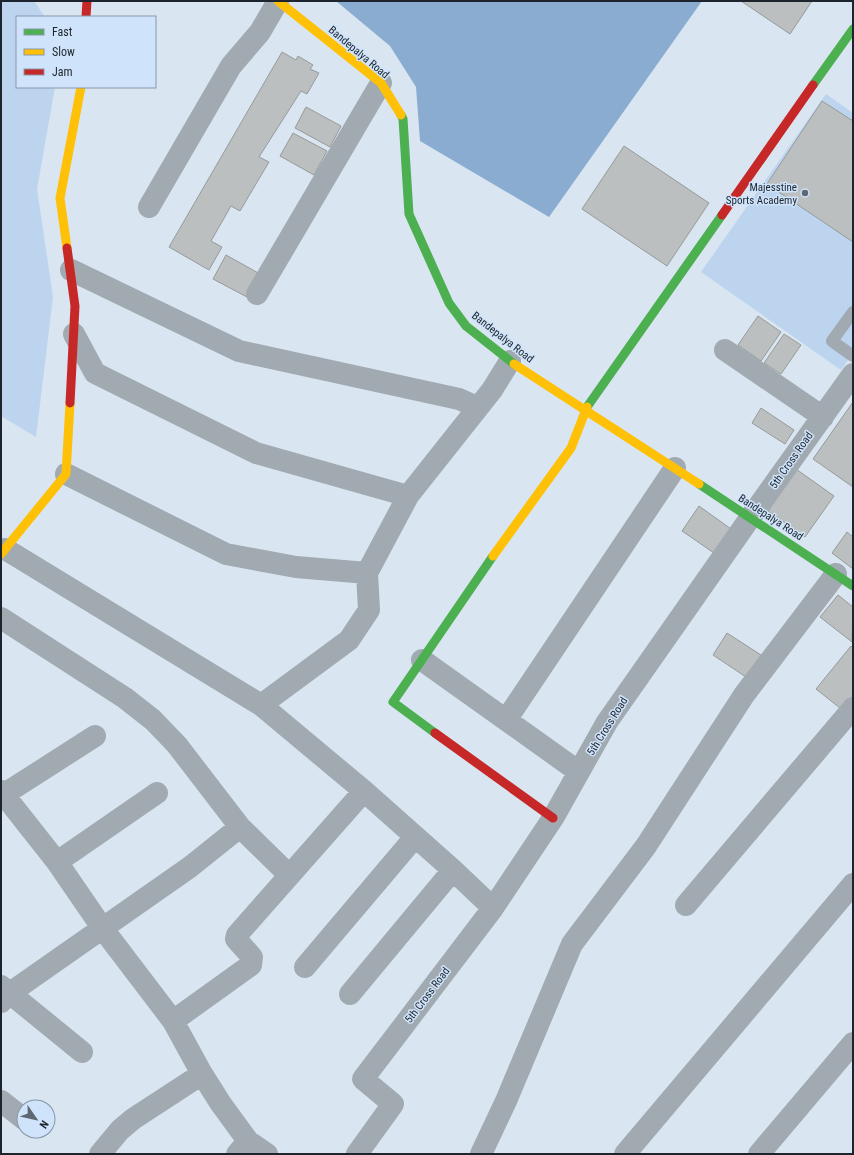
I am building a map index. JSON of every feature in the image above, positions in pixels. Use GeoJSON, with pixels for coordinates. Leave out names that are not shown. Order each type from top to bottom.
{"type":"FeatureCollection","features":[{"type":"Feature","properties":{"kind":"street"},"geometry":{"type":"LineString","coordinates":[[86,16],[87,1]]}},
{"type":"Feature","properties":{"kind":"street"},"geometry":{"type":"LineString","coordinates":[[149,207],[231,66],[260,32],[278,1]]}},
{"type":"Feature","properties":{"kind":"street","name":"Bandepalya Road"},"geometry":{"type":"LineString","coordinates":[[278,1],[381,84],[403,119],[409,214],[449,303],[466,326],[510,361],[845,580]]}},
{"type":"Feature","properties":{"kind":"street"},"geometry":{"type":"LineString","coordinates":[[553,818],[393,702],[483,570],[570,448],[585,409],[853,29]]}},
{"type":"Feature","properties":{"kind":"street"},"geometry":{"type":"LineString","coordinates":[[257,294],[381,84]]}},
{"type":"Feature","properties":{"kind":"street"},"geometry":{"type":"LineString","coordinates":[[81,88],[60,198],[75,306],[66,474],[3,551],[261,705],[364,791],[453,870],[493,908]]}},
{"type":"Feature","properties":{"kind":"street"},"geometry":{"type":"LineString","coordinates":[[70,270],[239,351],[459,399],[477,407]]}},
{"type":"Feature","properties":{"kind":"street"},"geometry":{"type":"LineString","coordinates":[[74,334],[94,373],[256,453],[408,496]]}},
{"type":"Feature","properties":{"kind":"street"},"geometry":{"type":"LineString","coordinates":[[725,350],[822,416]]}},
{"type":"Feature","properties":{"kind":"street"},"geometry":{"type":"LineString","coordinates":[[261,705],[349,640],[369,610],[367,573],[408,496],[492,390],[510,361]]}},
{"type":"Feature","properties":{"kind":"street","name":"5th Cross Road"},"geometry":{"type":"LineString","coordinates":[[357,1154],[392,1104],[363,1080],[493,908],[553,818],[607,722],[853,374]]}},
{"type":"Feature","properties":{"kind":"street"},"geometry":{"type":"LineString","coordinates":[[506,720],[675,468]]}},
{"type":"Feature","properties":{"kind":"street"},"geometry":{"type":"LineString","coordinates":[[66,474],[226,554],[296,567],[367,573]]}},
{"type":"Feature","properties":{"kind":"street"},"geometry":{"type":"LineString","coordinates":[[481,1154],[506,1101],[572,944],[646,846],[744,695],[845,580]]}},
{"type":"Feature","properties":{"kind":"street"},"geometry":{"type":"LineString","coordinates":[[1,618],[125,698],[153,720],[177,745],[240,826],[289,875]]}},
{"type":"Feature","properties":{"kind":"street"},"geometry":{"type":"LineString","coordinates":[[422,660],[579,772]]}},
{"type":"Feature","properties":{"kind":"street"},"geometry":{"type":"LineString","coordinates":[[686,905],[853,708]]}},
{"type":"Feature","properties":{"kind":"street"},"geometry":{"type":"LineString","coordinates":[[95,736],[2,793],[57,862],[103,929],[173,1021],[202,1074],[221,1104],[243,1147],[267,1154]]}},
{"type":"Feature","properties":{"kind":"street"},"geometry":{"type":"LineString","coordinates":[[173,1021],[251,965],[252,957],[236,939],[237,935],[364,791]]}},
{"type":"Feature","properties":{"kind":"street"},"geometry":{"type":"LineString","coordinates":[[57,862],[157,793]]}},
{"type":"Feature","properties":{"kind":"street"},"geometry":{"type":"LineString","coordinates":[[82,1052],[4,994],[103,929],[190,867],[240,826]]}},
{"type":"Feature","properties":{"kind":"street"},"geometry":{"type":"LineString","coordinates":[[305,967],[415,836]]}},
{"type":"Feature","properties":{"kind":"street"},"geometry":{"type":"LineString","coordinates":[[350,994],[453,870]]}},
{"type":"Feature","properties":{"kind":"street"},"geometry":{"type":"LineString","coordinates":[[625,1154],[853,884]]}},
{"type":"Feature","properties":{"kind":"street"},"geometry":{"type":"LineString","coordinates":[[759,1154],[853,1043]]}},
{"type":"Feature","properties":{"kind":"street"},"geometry":{"type":"LineString","coordinates":[[100,1154],[120,1130],[202,1074]]}},
{"type":"Feature","properties":{"kind":"street"},"geometry":{"type":"LineString","coordinates":[[1,1102],[16,1113]]}},
{"type":"Feature","properties":{"kind":"lane"},"geometry":{"type":"LineString","coordinates":[[853,312],[832,341],[853,356]]}},
{"type":"Feature","properties":{"kind":"shaded area"},"geometry":{"type":"Polygon","coordinates":[[[1,1],[34,1],[44,16],[16,16],[16,88],[55,88],[37,189],[53,297],[36,437],[1,416],[1,1]]]}},
{"type":"Feature","properties":{"kind":"shaded area"},"geometry":{"type":"Polygon","coordinates":[[[336,1],[702,1],[549,217],[420,141],[416,87],[390,46],[336,1]]]}},
{"type":"Feature","properties":{"kind":"shaded area","name":"Majesstine Sports Academy"},"geometry":{"type":"Polygon","coordinates":[[[826,94],[853,113],[853,353],[841,370],[701,272],[826,94]]]}},
{"type":"Feature","properties":{"kind":"building"},"geometry":{"type":"Polygon","coordinates":[[[741,1],[812,1],[790,34],[741,1]]]}},
{"type":"Feature","properties":{"kind":"building"},"geometry":{"type":"Polygon","coordinates":[[[282,52],[296,60],[298,56],[313,65],[310,69],[319,73],[307,94],[301,91],[259,157],[269,162],[240,211],[231,206],[211,241],[222,247],[209,270],[169,247],[282,52]]]}},
{"type":"Feature","properties":{"kind":"building"},"geometry":{"type":"Polygon","coordinates":[[[822,101],[853,121],[853,242],[767,184],[822,101]]]}},
{"type":"Feature","properties":{"kind":"building"},"geometry":{"type":"Polygon","coordinates":[[[306,107],[341,126],[330,147],[295,128],[306,107]]]}},
{"type":"Feature","properties":{"kind":"building"},"geometry":{"type":"Polygon","coordinates":[[[293,133],[327,151],[314,175],[280,156],[293,133]]]}},
{"type":"Feature","properties":{"kind":"building"},"geometry":{"type":"Polygon","coordinates":[[[624,146],[709,203],[667,266],[582,209],[624,146]]]}},
{"type":"Feature","properties":{"kind":"building"},"geometry":{"type":"Polygon","coordinates":[[[226,255],[260,274],[247,297],[213,279],[226,255]]]}},
{"type":"Feature","properties":{"kind":"building"},"geometry":{"type":"Polygon","coordinates":[[[758,316],[781,332],[761,361],[738,345],[758,316]]]}},
{"type":"Feature","properties":{"kind":"building"},"geometry":{"type":"Polygon","coordinates":[[[784,334],[801,345],[781,374],[764,363],[784,334]]]}},
{"type":"Feature","properties":{"kind":"building"},"geometry":{"type":"Polygon","coordinates":[[[853,402],[853,487],[813,459],[853,402]]]}},
{"type":"Feature","properties":{"kind":"building"},"geometry":{"type":"Polygon","coordinates":[[[761,408],[794,430],[785,444],[752,423],[761,408]]]}},
{"type":"Feature","properties":{"kind":"building"},"geometry":{"type":"Polygon","coordinates":[[[796,469],[834,496],[805,537],[768,511],[796,469]]]}},
{"type":"Feature","properties":{"kind":"building"},"geometry":{"type":"Polygon","coordinates":[[[699,506],[731,529],[714,553],[682,531],[699,506]]]}},
{"type":"Feature","properties":{"kind":"building"},"geometry":{"type":"Polygon","coordinates":[[[847,532],[853,537],[853,569],[832,553],[847,532]]]}},
{"type":"Feature","properties":{"kind":"building"},"geometry":{"type":"Polygon","coordinates":[[[838,595],[853,607],[852,642],[820,617],[838,595]]]}},
{"type":"Feature","properties":{"kind":"building"},"geometry":{"type":"Polygon","coordinates":[[[727,633],[761,655],[746,677],[713,655],[727,633]]]}},
{"type":"Feature","properties":{"kind":"building"},"geometry":{"type":"Polygon","coordinates":[[[851,646],[853,648],[853,703],[845,712],[816,689],[851,646]]]}},
{"type":"Feature","properties":{"kind":"traffic: fast"},"geometry":{"type":"LineString","coordinates":[[813,85],[853,29]]}},
{"type":"Feature","properties":{"kind":"traffic: fast"},"geometry":{"type":"LineString","coordinates":[[401,115],[403,119],[409,214],[449,303],[466,326],[514,364]]}},
{"type":"Feature","properties":{"kind":"traffic: fast"},"geometry":{"type":"LineString","coordinates":[[587,407],[722,215]]}},
{"type":"Feature","properties":{"kind":"traffic: fast"},"geometry":{"type":"LineString","coordinates":[[699,484],[853,586]]}},
{"type":"Feature","properties":{"kind":"traffic: fast"},"geometry":{"type":"LineString","coordinates":[[435,733],[393,702],[493,556]]}},
{"type":"Feature","properties":{"kind":"traffic: slow"},"geometry":{"type":"LineString","coordinates":[[278,1],[381,83],[401,115]]}},
{"type":"Feature","properties":{"kind":"traffic: slow"},"geometry":{"type":"LineString","coordinates":[[67,248],[60,198],[81,88]]}},
{"type":"Feature","properties":{"kind":"traffic: slow"},"geometry":{"type":"LineString","coordinates":[[514,364],[699,484]]}},
{"type":"Feature","properties":{"kind":"traffic: slow"},"geometry":{"type":"LineString","coordinates":[[1,554],[66,474],[70,403]]}},
{"type":"Feature","properties":{"kind":"traffic: slow"},"geometry":{"type":"LineString","coordinates":[[493,556],[571,448],[587,407]]}},
{"type":"Feature","properties":{"kind":"traffic: jam"},"geometry":{"type":"LineString","coordinates":[[86,16],[87,1]]}},
{"type":"Feature","properties":{"kind":"traffic: jam"},"geometry":{"type":"LineString","coordinates":[[722,215],[813,85]]}},
{"type":"Feature","properties":{"kind":"traffic: jam"},"geometry":{"type":"LineString","coordinates":[[67,248],[75,306],[70,403]]}},
{"type":"Feature","properties":{"kind":"traffic: jam"},"geometry":{"type":"LineString","coordinates":[[435,733],[553,818]]}},
{"type":"Feature","properties":{"kind":"place","name":"Majesstine Sports Academy"},"geometry":{"type":"Point","coordinates":[805,193]}}]}
